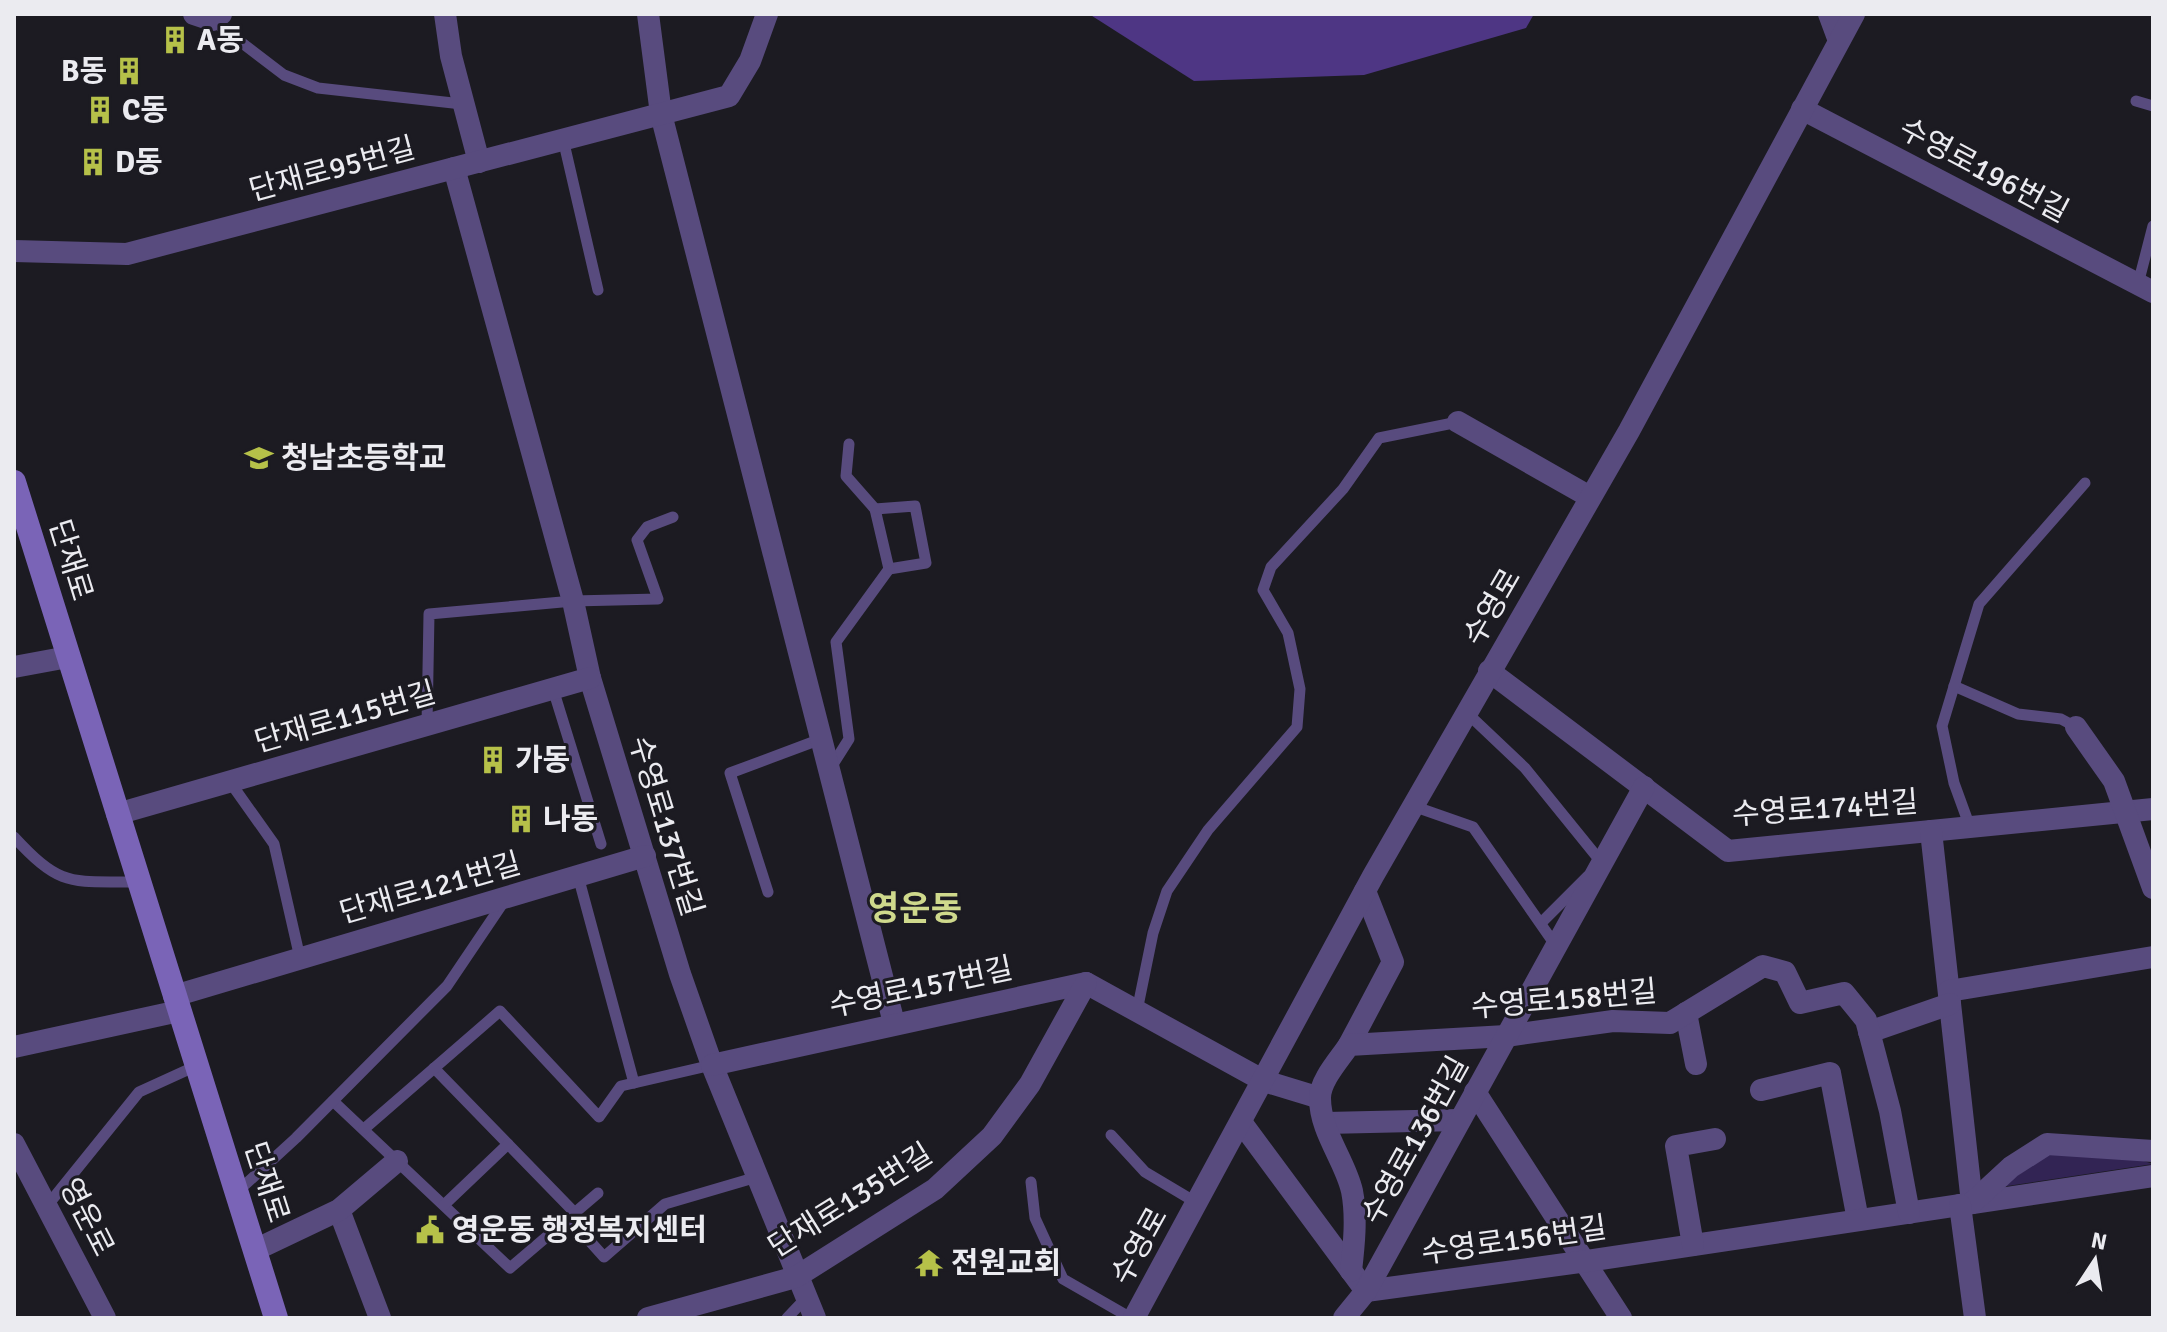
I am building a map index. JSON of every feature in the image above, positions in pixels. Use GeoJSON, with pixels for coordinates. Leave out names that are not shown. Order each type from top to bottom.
{"type":"FeatureCollection","features":[{"type":"Feature","properties":{"kind":"street"},"geometry":{"type":"LineString","coordinates":[[445,14],[462,104],[479,162]]}},
{"type":"Feature","properties":{"kind":"street"},"geometry":{"type":"LineString","coordinates":[[648,14],[661,114],[894,1023]]}},
{"type":"Feature","properties":{"kind":"street","name":"단재로95번길"},"geometry":{"type":"LineString","coordinates":[[14,251],[127,254],[729,96],[750,61],[767,14]]}},
{"type":"Feature","properties":{"kind":"street"},"geometry":{"type":"LineString","coordinates":[[1829,14],[1839,41]]}},
{"type":"Feature","properties":{"kind":"street","name":"수영로"},"geometry":{"type":"LineString","coordinates":[[1133,1318],[1365,891],[1590,497],[1854,14]]}},
{"type":"Feature","properties":{"kind":"street","name":"수영로196번길"},"geometry":{"type":"LineString","coordinates":[[1802,109],[2146,288]]}},
{"type":"Feature","properties":{"kind":"street","name":"수영로137번길"},"geometry":{"type":"LineString","coordinates":[[454,168],[573,601],[590,678],[645,856],[712,1065],[811,1308]]}},
{"type":"Feature","properties":{"kind":"street"},"geometry":{"type":"LineString","coordinates":[[1458,422],[1590,497]]}},
{"type":"Feature","properties":{"kind":"street","name":"단재로"},"geometry":{"type":"LineString","coordinates":[[14,482],[276,1318]]}},
{"type":"Feature","properties":{"kind":"street"},"geometry":{"type":"LineString","coordinates":[[14,667],[68,657]]}},
{"type":"Feature","properties":{"kind":"street","name":"수영로174번길"},"geometry":{"type":"LineString","coordinates":[[1489,671],[1728,851],[2153,809]]}},
{"type":"Feature","properties":{"kind":"street","name":"단재로115번길"},"geometry":{"type":"LineString","coordinates":[[117,814],[590,678]]}},
{"type":"Feature","properties":{"kind":"street"},"geometry":{"type":"LineString","coordinates":[[2076,727],[2114,781],[2153,888]]}},
{"type":"Feature","properties":{"kind":"street","name":"수영로136번길"},"geometry":{"type":"LineString","coordinates":[[1344,1318],[1366,1291],[1644,787]]}},
{"type":"Feature","properties":{"kind":"street"},"geometry":{"type":"LineString","coordinates":[[1931,831],[1949,998],[1975,1318]]}},
{"type":"Feature","properties":{"kind":"street","name":"단재로121번길"},"geometry":{"type":"LineString","coordinates":[[176,1003],[300,958],[645,856]]}},
{"type":"Feature","properties":{"kind":"street"},"geometry":{"type":"LineString","coordinates":[[1351,1271],[1355,1235],[1351,1189],[1333,1149],[1320,1098],[1323,1084],[1349,1045],[1393,962],[1365,891]]}},
{"type":"Feature","properties":{"kind":"street"},"geometry":{"type":"LineString","coordinates":[[1909,1213],[1890,1111],[1869,1032],[1949,998],[2153,957]]}},
{"type":"Feature","properties":{"kind":"street","name":"수영로158번길"},"geometry":{"type":"LineString","coordinates":[[1349,1045],[1506,1036],[1613,1021],[1670,1023],[1763,966],[1785,972],[1800,1003],[1844,993],[1866,1020],[1869,1032]]}},
{"type":"Feature","properties":{"kind":"street"},"geometry":{"type":"LineString","coordinates":[[1086,983],[1264,1081],[1320,1098]]}},
{"type":"Feature","properties":{"kind":"street","name":"수영로157번길"},"geometry":{"type":"LineString","coordinates":[[712,1065],[1086,983]]}},
{"type":"Feature","properties":{"kind":"street","name":"단재로135번길"},"geometry":{"type":"LineString","coordinates":[[648,1318],[796,1277],[935,1189],[992,1136],[1030,1084],[1086,983]]}},
{"type":"Feature","properties":{"kind":"street"},"geometry":{"type":"LineString","coordinates":[[14,1047],[176,1003]]}},
{"type":"Feature","properties":{"kind":"street"},"geometry":{"type":"LineString","coordinates":[[1686,1013],[1696,1064]]}},
{"type":"Feature","properties":{"kind":"street"},"geometry":{"type":"LineString","coordinates":[[1761,1090],[1830,1073],[1858,1220]]}},
{"type":"Feature","properties":{"kind":"street"},"geometry":{"type":"LineString","coordinates":[[1475,1092],[1621,1318]]}},
{"type":"Feature","properties":{"kind":"street"},"geometry":{"type":"LineString","coordinates":[[1326,1123],[1459,1120]]}},
{"type":"Feature","properties":{"kind":"street"},"geometry":{"type":"LineString","coordinates":[[1241,1122],[1366,1291]]}},
{"type":"Feature","properties":{"kind":"street"},"geometry":{"type":"LineString","coordinates":[[1693,1245],[1676,1146],[1715,1139]]}},
{"type":"Feature","properties":{"kind":"street","name":"영운로"},"geometry":{"type":"LineString","coordinates":[[14,1144],[23,1181],[47,1206],[105,1318]]}},
{"type":"Feature","properties":{"kind":"street"},"geometry":{"type":"LineString","coordinates":[[1966,1204],[2011,1167],[2047,1144],[2153,1151]]}},
{"type":"Feature","properties":{"kind":"street"},"geometry":{"type":"LineString","coordinates":[[255,1250],[339,1210],[397,1161]]}},
{"type":"Feature","properties":{"kind":"street","name":"수영로156번길"},"geometry":{"type":"LineString","coordinates":[[1366,1291],[2153,1176]]}},
{"type":"Feature","properties":{"kind":"street"},"geometry":{"type":"LineString","coordinates":[[339,1210],[380,1318]]}},
{"type":"Feature","properties":{"kind":"lane"},"geometry":{"type":"LineString","coordinates":[[209,16],[284,75],[318,88],[462,104]]}},
{"type":"Feature","properties":{"kind":"lane"},"geometry":{"type":"LineString","coordinates":[[2136,101],[2153,106]]}},
{"type":"Feature","properties":{"kind":"lane"},"geometry":{"type":"LineString","coordinates":[[563,139],[598,290]]}},
{"type":"Feature","properties":{"kind":"lane","name":"수영로196번길"},"geometry":{"type":"LineString","coordinates":[[2146,288],[2153,226]]}},
{"type":"Feature","properties":{"kind":"lane"},"geometry":{"type":"LineString","coordinates":[[1137,1011],[1153,933],[1167,891],[1208,830],[1297,727],[1300,689],[1288,633],[1263,590],[1271,567],[1343,489],[1379,438],[1458,422]]}},
{"type":"Feature","properties":{"kind":"lane"},"geometry":{"type":"LineString","coordinates":[[849,444],[846,476],[875,509],[889,569]]}},
{"type":"Feature","properties":{"kind":"lane"},"geometry":{"type":"LineString","coordinates":[[1970,827],[1954,783],[1942,726],[1979,604],[2085,483]]}},
{"type":"Feature","properties":{"kind":"lane"},"geometry":{"type":"LineString","coordinates":[[829,769],[849,739],[836,642],[889,569],[926,563],[915,506],[875,509]]}},
{"type":"Feature","properties":{"kind":"lane"},"geometry":{"type":"LineString","coordinates":[[427,725],[429,614],[573,601],[658,599],[637,540],[647,527],[673,517]]}},
{"type":"Feature","properties":{"kind":"lane"},"geometry":{"type":"LineString","coordinates":[[1954,686],[2018,714],[2061,719],[2076,727]]}},
{"type":"Feature","properties":{"kind":"lane"},"geometry":{"type":"LineString","coordinates":[[553,689],[601,844]]}},
{"type":"Feature","properties":{"kind":"lane"},"geometry":{"type":"LineString","coordinates":[[1466,712],[1525,768],[1600,866],[1583,878],[1541,923]]}},
{"type":"Feature","properties":{"kind":"lane"},"geometry":{"type":"LineString","coordinates":[[768,892],[730,773],[821,739]]}},
{"type":"Feature","properties":{"kind":"lane"},"geometry":{"type":"LineString","coordinates":[[230,782],[274,844],[300,958]]}},
{"type":"Feature","properties":{"kind":"lane"},"geometry":{"type":"LineString","coordinates":[[1413,806],[1473,827],[1556,946]]}},
{"type":"Feature","properties":{"kind":"lane"},"geometry":{"type":"LineString","coordinates":[[14,837],[37,862],[65,881],[138,882]]}},
{"type":"Feature","properties":{"kind":"lane"},"geometry":{"type":"LineString","coordinates":[[578,876],[634,1083]]}},
{"type":"Feature","properties":{"kind":"lane"},"geometry":{"type":"LineString","coordinates":[[236,1193],[447,986],[507,897]]}},
{"type":"Feature","properties":{"kind":"lane"},"geometry":{"type":"LineString","coordinates":[[364,1129],[500,1011],[599,1117],[621,1086],[712,1065]]}},
{"type":"Feature","properties":{"kind":"lane"},"geometry":{"type":"LineString","coordinates":[[47,1206],[139,1092],[196,1066]]}},
{"type":"Feature","properties":{"kind":"lane"},"geometry":{"type":"LineString","coordinates":[[434,1068],[508,1144],[604,1257],[665,1204],[757,1177]]}},
{"type":"Feature","properties":{"kind":"lane"},"geometry":{"type":"LineString","coordinates":[[333,1101],[510,1268],[598,1193]]}},
{"type":"Feature","properties":{"kind":"lane","name":"수영로"},"geometry":{"type":"LineString","coordinates":[[1111,1135],[1145,1172],[1197,1203]]}},
{"type":"Feature","properties":{"kind":"lane"},"geometry":{"type":"LineString","coordinates":[[444,1205],[508,1144]]}},
{"type":"Feature","properties":{"kind":"lane","name":"수영로"},"geometry":{"type":"LineString","coordinates":[[1031,1182],[1035,1218],[1063,1279],[1133,1318]]}},
{"type":"Feature","properties":{"kind":"lane","name":"수영로137번길"},"geometry":{"type":"LineString","coordinates":[[787,1318],[811,1308]]}},
{"type":"Feature","properties":{"kind":"shaded area"},"geometry":{"type":"Polygon","coordinates":[[[1089,14],[1534,14],[1526,28],[1364,75],[1194,81],[1089,14]]]}},
{"type":"Feature","properties":{"kind":"shaded area"},"geometry":{"type":"Polygon","coordinates":[[[2051,1152],[2122,1154],[2153,1164],[2001,1187],[2051,1152]]]}},
{"type":"Feature","properties":{"kind":"place","name":"A동"},"geometry":{"type":"Point","coordinates":[175,40]}},
{"type":"Feature","properties":{"kind":"place","name":"B동"},"geometry":{"type":"Point","coordinates":[129,71]}},
{"type":"Feature","properties":{"kind":"place","name":"C동"},"geometry":{"type":"Point","coordinates":[100,110]}},
{"type":"Feature","properties":{"kind":"place","name":"D동"},"geometry":{"type":"Point","coordinates":[93,162]}},
{"type":"Feature","properties":{"kind":"place","name":"청남초등학교"},"geometry":{"type":"Point","coordinates":[259,458]}},
{"type":"Feature","properties":{"kind":"place","name":"가동"},"geometry":{"type":"Point","coordinates":[493,760]}},
{"type":"Feature","properties":{"kind":"place","name":"나동"},"geometry":{"type":"Point","coordinates":[521,819]}},
{"type":"Feature","properties":{"kind":"place","name":"영운동 행정복지센터"},"geometry":{"type":"Point","coordinates":[430,1230]}},
{"type":"Feature","properties":{"kind":"place","name":"전원교회"},"geometry":{"type":"Point","coordinates":[929,1263]}},
{"type":"Feature","properties":{"kind":"district","name":"영운동"},"geometry":{"type":"Point","coordinates":[915,908]}}]}
